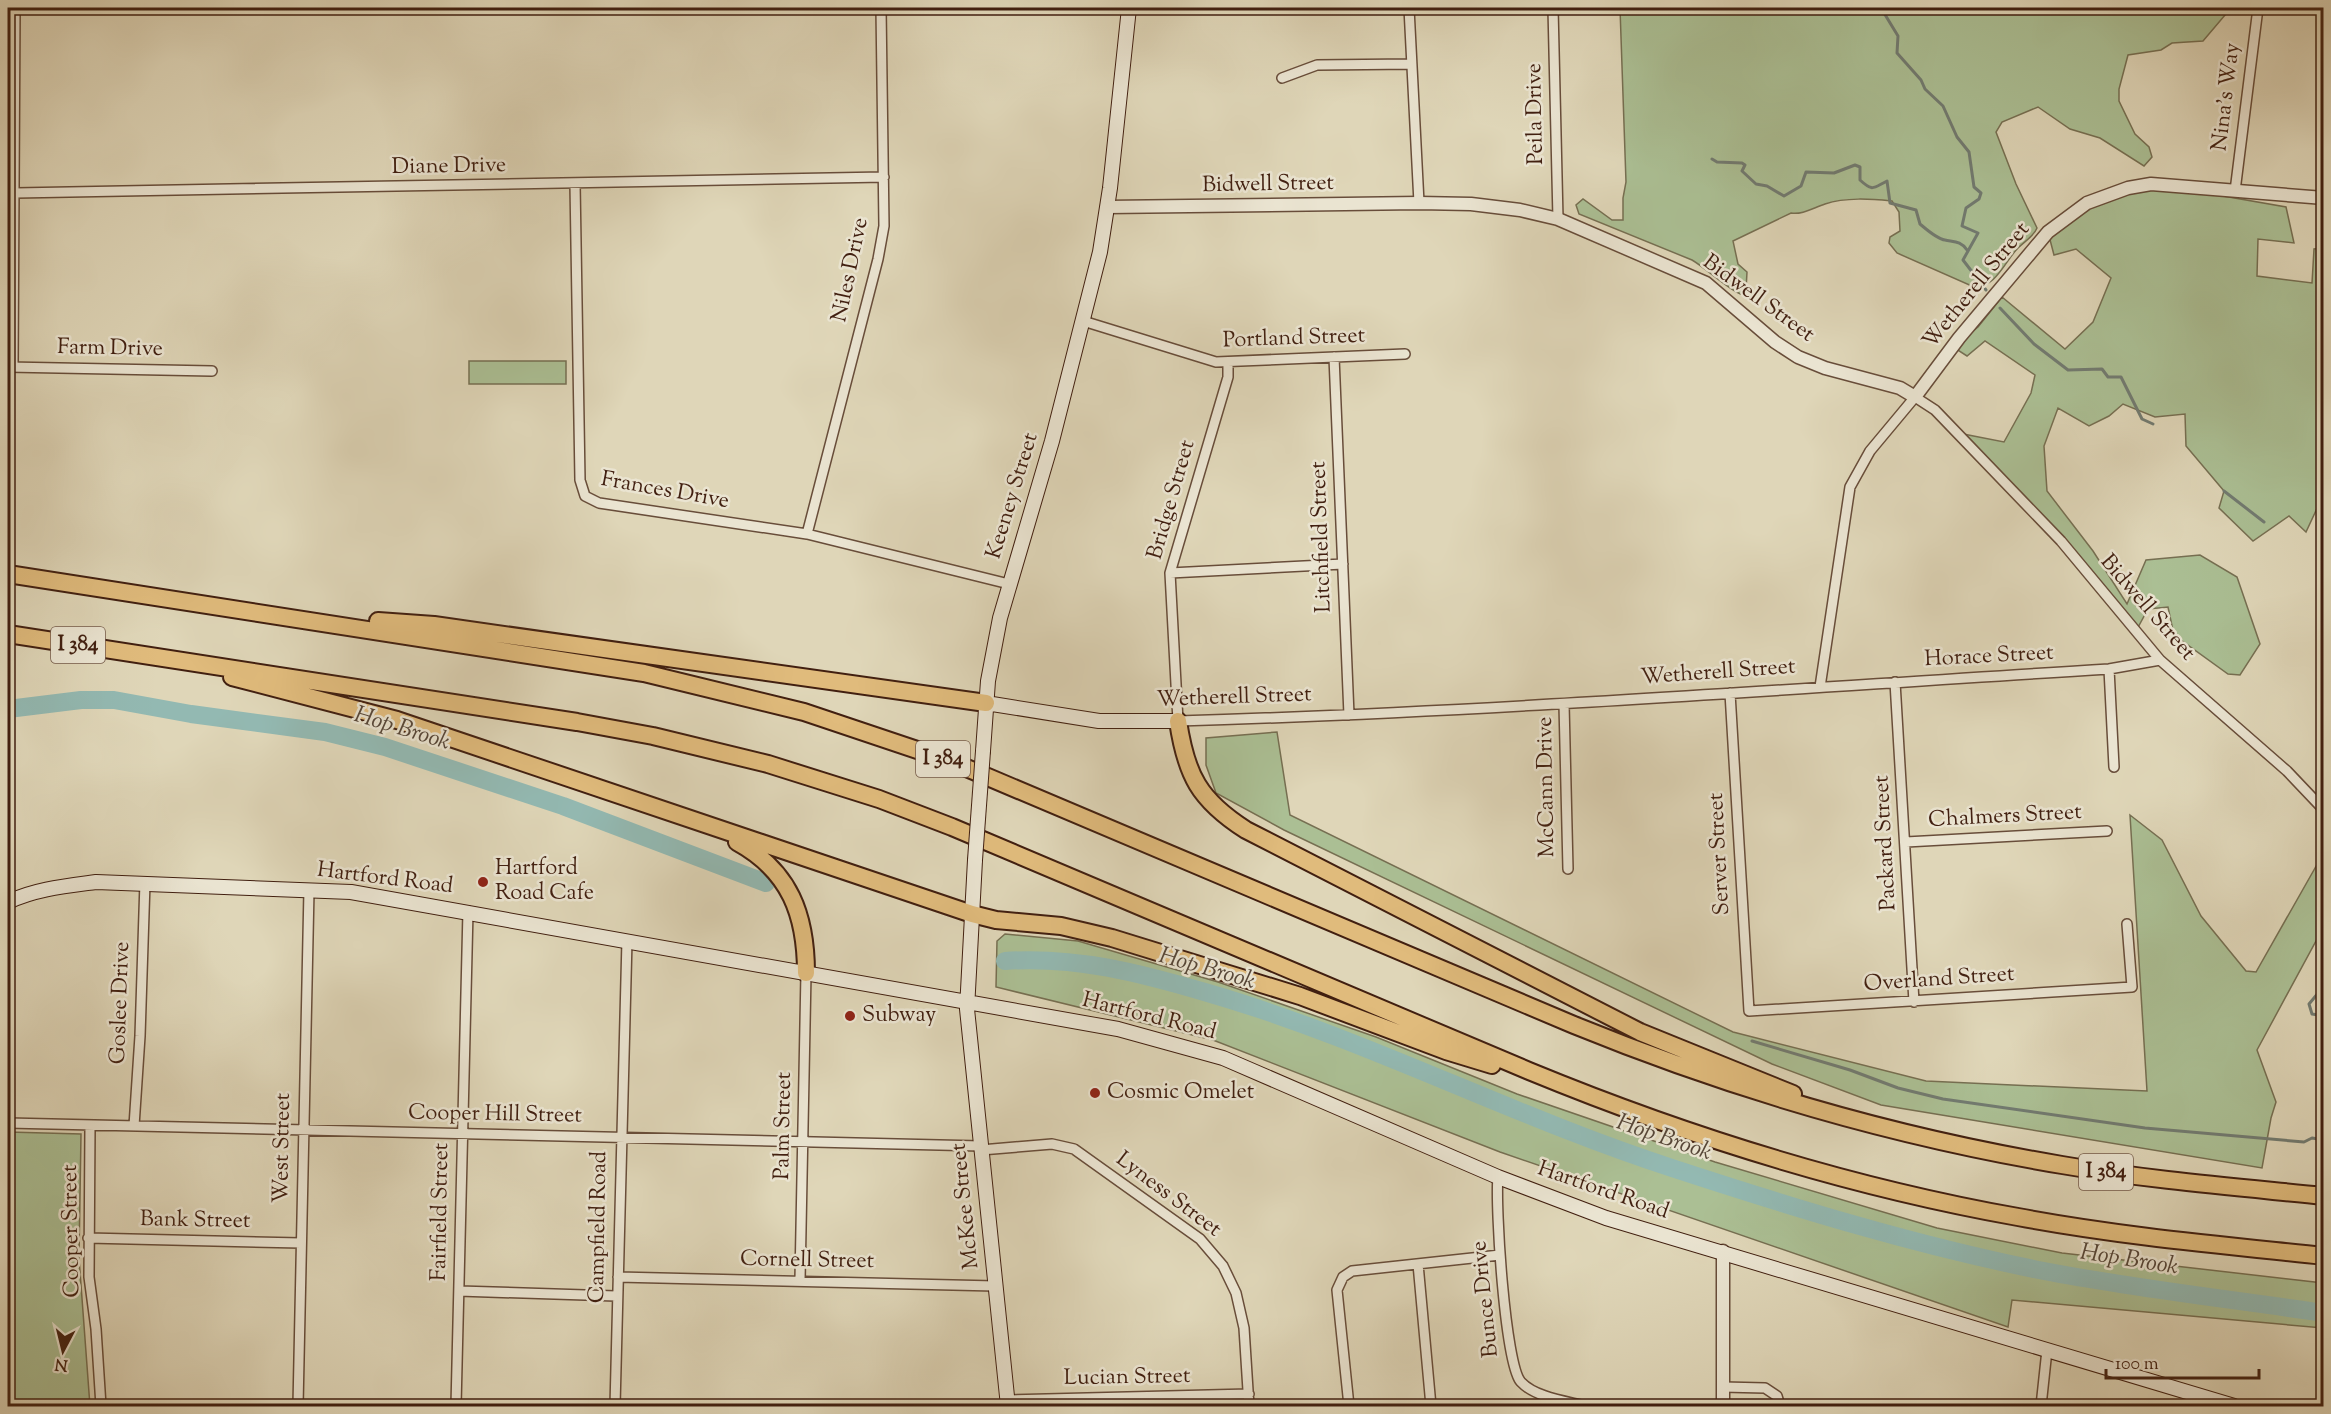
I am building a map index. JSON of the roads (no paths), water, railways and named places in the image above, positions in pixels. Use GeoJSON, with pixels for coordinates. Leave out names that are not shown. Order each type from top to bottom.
{"type":"FeatureCollection","features":[{"type":"Feature","properties":{"kind":"highway","name":"I 384"},"geometry":{"type":"LineString","coordinates":[[8,574],[655,675],[772,703],[866,731],[995,780],[1623,1045],[1702,1074],[1831,1113],[1947,1142],[2063,1165],[2154,1179],[2324,1196]]}},
{"type":"Feature","properties":{"kind":"highway"},"geometry":{"type":"LineString","coordinates":[[324,622],[423,624],[986,703]]}},
{"type":"Feature","properties":{"kind":"highway","name":"I 384"},"geometry":{"type":"LineString","coordinates":[[8,634],[613,728],[723,752],[816,778],[952,827],[1529,1071],[1621,1108],[1723,1143],[1923,1198],[2084,1229],[2324,1256]]}},
{"type":"Feature","properties":{"kind":"highway"},"geometry":{"type":"LineString","coordinates":[[204,664],[256,684],[339,703],[398,720],[972,914],[996,920],[1061,926],[1112,938],[1300,996],[1462,1056],[1529,1071]]}},
{"type":"Feature","properties":{"kind":"highway"},"geometry":{"type":"LineString","coordinates":[[1178,721],[1184,755],[1197,787],[1218,811],[1246,830],[1630,1027],[1688,1053],[1772,1084],[1831,1113]]}},
{"type":"Feature","properties":{"kind":"highway"},"geometry":{"type":"LineString","coordinates":[[674,813],[750,849],[780,877],[801,917],[806,973]]}},
{"type":"Feature","properties":{"kind":"main road","name":"Keeney Street"},"geometry":{"type":"LineString","coordinates":[[967,1001],[986,703],[993,650],[1009,584],[1049,452],[1083,321],[1107,207],[1129,8]]}},
{"type":"Feature","properties":{"kind":"main road","name":"Wetherell Street"},"geometry":{"type":"LineString","coordinates":[[986,703],[1099,721],[1178,721]]}},
{"type":"Feature","properties":{"kind":"main road","name":"Hartford Road"},"geometry":{"type":"LineString","coordinates":[[8,902],[21,896],[96,882],[145,882],[351,892],[468,911],[1118,1029],[1223,1058],[1498,1177],[1606,1218],[1723,1251],[2234,1407]]}},
{"type":"Feature","properties":{"kind":"main road","name":"McKee Street"},"geometry":{"type":"LineString","coordinates":[[967,1001],[1008,1403]]}},
{"type":"Feature","properties":{"kind":"street"},"geometry":{"type":"LineString","coordinates":[[10,367],[16,193],[15,8]]}},
{"type":"Feature","properties":{"kind":"street","name":"Niles Drive"},"geometry":{"type":"LineString","coordinates":[[807,534],[878,259],[884,226],[881,8]]}},
{"type":"Feature","properties":{"kind":"street"},"geometry":{"type":"LineString","coordinates":[[1409,8],[1419,203]]}},
{"type":"Feature","properties":{"kind":"street","name":"Peila Drive"},"geometry":{"type":"LineString","coordinates":[[1553,8],[1558,219]]}},
{"type":"Feature","properties":{"kind":"street","name":"Nina's Way"},"geometry":{"type":"LineString","coordinates":[[2235,191],[2258,8]]}},
{"type":"Feature","properties":{"kind":"street"},"geometry":{"type":"LineString","coordinates":[[1282,78],[1317,65],[1412,64]]}},
{"type":"Feature","properties":{"kind":"street","name":"Diane Drive"},"geometry":{"type":"LineString","coordinates":[[16,193],[884,177]]}},
{"type":"Feature","properties":{"kind":"street","name":"Frances Drive"},"geometry":{"type":"LineString","coordinates":[[575,184],[580,480],[585,496],[598,503],[807,534],[1009,584]]}},
{"type":"Feature","properties":{"kind":"street","name":"Wetherell Street"},"geometry":{"type":"LineString","coordinates":[[1178,721],[1349,716],[1820,687],[1850,487],[1870,451],[1915,397],[1959,338],[2048,232],[2086,203],[2128,188],[2151,184],[2324,198]]}},
{"type":"Feature","properties":{"kind":"street","name":"Bidwell Street"},"geometry":{"type":"LineString","coordinates":[[1107,207],[1419,203],[1491,206],[1558,219],[1706,283],[1775,342],[1798,357],[1825,368],[1900,388],[1935,410],[2053,532],[2160,660],[2279,764],[2324,810]]}},
{"type":"Feature","properties":{"kind":"street","name":"Portland Street"},"geometry":{"type":"LineString","coordinates":[[1083,321],[1216,362],[1405,354]]}},
{"type":"Feature","properties":{"kind":"street","name":"Litchfield Street"},"geometry":{"type":"LineString","coordinates":[[1334,357],[1349,716]]}},
{"type":"Feature","properties":{"kind":"street","name":"Bridge Street"},"geometry":{"type":"LineString","coordinates":[[1178,721],[1170,573],[1228,377],[1228,363]]}},
{"type":"Feature","properties":{"kind":"street","name":"Farm Drive"},"geometry":{"type":"LineString","coordinates":[[10,367],[212,371]]}},
{"type":"Feature","properties":{"kind":"street"},"geometry":{"type":"LineString","coordinates":[[1170,573],[1343,564]]}},
{"type":"Feature","properties":{"kind":"street","name":"Horace Street"},"geometry":{"type":"LineString","coordinates":[[1820,687],[2109,669],[2160,660]]}},
{"type":"Feature","properties":{"kind":"street"},"geometry":{"type":"LineString","coordinates":[[2109,669],[2114,767]]}},
{"type":"Feature","properties":{"kind":"street","name":"Packard Street"},"geometry":{"type":"LineString","coordinates":[[1895,682],[1914,1002]]}},
{"type":"Feature","properties":{"kind":"street","name":"Server Street"},"geometry":{"type":"LineString","coordinates":[[1730,693],[1749,1011]]}},
{"type":"Feature","properties":{"kind":"street","name":"McCann Drive"},"geometry":{"type":"LineString","coordinates":[[1564,704],[1568,869]]}},
{"type":"Feature","properties":{"kind":"street","name":"Chalmers Street"},"geometry":{"type":"LineString","coordinates":[[1906,842],[2107,831]]}},
{"type":"Feature","properties":{"kind":"street","name":"Goslee Drive"},"geometry":{"type":"LineString","coordinates":[[134,1126],[140,1036],[145,882]]}},
{"type":"Feature","properties":{"kind":"street","name":"West Street"},"geometry":{"type":"LineString","coordinates":[[298,1407],[309,890]]}},
{"type":"Feature","properties":{"kind":"street","name":"Fairfield Street"},"geometry":{"type":"LineString","coordinates":[[456,1407],[468,911]]}},
{"type":"Feature","properties":{"kind":"street","name":"Overland Street"},"geometry":{"type":"LineString","coordinates":[[1749,1011],[2132,987],[2127,924]]}},
{"type":"Feature","properties":{"kind":"street","name":"Campfield Road"},"geometry":{"type":"LineString","coordinates":[[615,1407],[616,1296],[627,940]]}},
{"type":"Feature","properties":{"kind":"street","name":"Palm Street"},"geometry":{"type":"LineString","coordinates":[[800,1280],[806,973]]}},
{"type":"Feature","properties":{"kind":"street","name":"Cooper Hill Street"},"geometry":{"type":"LineString","coordinates":[[8,1123],[803,1141],[981,1148]]}},
{"type":"Feature","properties":{"kind":"street","name":"Cooper Street"},"geometry":{"type":"LineString","coordinates":[[90,1126],[88,1238],[100,1407]]}},
{"type":"Feature","properties":{"kind":"street","name":"Lyness Street"},"geometry":{"type":"LineString","coordinates":[[981,1148],[1052,1144],[1074,1149],[1200,1239],[1223,1266],[1236,1293],[1244,1328],[1249,1407]]}},
{"type":"Feature","properties":{"kind":"street","name":"Bunce Drive"},"geometry":{"type":"LineString","coordinates":[[1498,1177],[1496,1191],[1500,1255],[1512,1364],[1520,1381],[1535,1391],[1585,1407]]}},
{"type":"Feature","properties":{"kind":"street","name":"Bank Street"},"geometry":{"type":"LineString","coordinates":[[88,1238],[301,1243]]}},
{"type":"Feature","properties":{"kind":"street"},"geometry":{"type":"LineString","coordinates":[[1723,1251],[1723,1407]]}},
{"type":"Feature","properties":{"kind":"street"},"geometry":{"type":"LineString","coordinates":[[1349,1407],[1337,1290],[1343,1277],[1352,1270],[1500,1255]]}},
{"type":"Feature","properties":{"kind":"street"},"geometry":{"type":"LineString","coordinates":[[1418,1264],[1431,1407]]}},
{"type":"Feature","properties":{"kind":"street","name":"Cornell Street"},"geometry":{"type":"LineString","coordinates":[[618,1277],[996,1286]]}},
{"type":"Feature","properties":{"kind":"street"},"geometry":{"type":"LineString","coordinates":[[459,1291],[616,1296]]}},
{"type":"Feature","properties":{"kind":"street"},"geometry":{"type":"LineString","coordinates":[[2041,1407],[2047,1350]]}},
{"type":"Feature","properties":{"kind":"street"},"geometry":{"type":"LineString","coordinates":[[1723,1387],[1765,1388],[1777,1396],[1780,1407]]}},
{"type":"Feature","properties":{"kind":"street","name":"Lucian Street"},"geometry":{"type":"LineString","coordinates":[[1008,1403],[1249,1394]]}},
{"type":"Feature","properties":{"kind":"waterway"},"geometry":{"type":"LineString","coordinates":[[1881,8],[1898,36],[1897,53],[1921,80],[1925,89],[1943,106],[1957,137],[1969,152],[1974,187],[1981,193],[1979,199],[1966,208],[1962,226],[1978,233],[1963,260],[1986,290]]}},
{"type":"Feature","properties":{"kind":"waterway"},"geometry":{"type":"LineString","coordinates":[[1712,159],[1717,162],[1742,163],[1745,165],[1742,171],[1756,184],[1767,186],[1784,196],[1801,186],[1806,172],[1834,173],[1855,165],[1860,167],[1860,180],[1864,184],[1873,188],[1887,181],[1890,203],[1916,210],[1920,224],[1928,231],[1942,239],[1960,243],[1967,250]]}},
{"type":"Feature","properties":{"kind":"waterway"},"geometry":{"type":"LineString","coordinates":[[2000,308],[2034,344],[2068,370],[2102,369],[2108,377],[2121,377],[2142,419],[2153,424]]}},
{"type":"Feature","properties":{"kind":"waterway"},"geometry":{"type":"LineString","coordinates":[[2224,491],[2264,522]]}},
{"type":"Feature","properties":{"kind":"waterway","name":"Hop Brook"},"geometry":{"type":"LineString","coordinates":[[8,709],[81,700],[114,700],[191,714],[325,732],[385,747],[563,806],[766,883]]}},
{"type":"Feature","properties":{"kind":"waterway","name":"Hop Brook"},"geometry":{"type":"LineString","coordinates":[[1005,961],[1031,960],[1083,964],[1133,973],[1208,993],[1383,1055],[1613,1148],[1764,1197],[1903,1238],[2044,1271],[2149,1289],[2324,1313]]}},
{"type":"Feature","properties":{"kind":"waterway"},"geometry":{"type":"LineString","coordinates":[[2324,986],[2309,1004],[2312,1014],[2324,1016]]}},
{"type":"Feature","properties":{"kind":"waterway"},"geometry":{"type":"LineString","coordinates":[[1752,1041],[1850,1070],[1898,1088],[1943,1099],[2145,1128],[2304,1142],[2312,1138],[2324,1140]]}},
{"type":"Feature","properties":{"kind":"place","name":"Hartford Road Cafe"},"geometry":{"type":"Point","coordinates":[483,882]}},
{"type":"Feature","properties":{"kind":"place","name":"Subway"},"geometry":{"type":"Point","coordinates":[850,1016]}},
{"type":"Feature","properties":{"kind":"place","name":"Cosmic Omelet"},"geometry":{"type":"Point","coordinates":[1095,1093]}}]}
